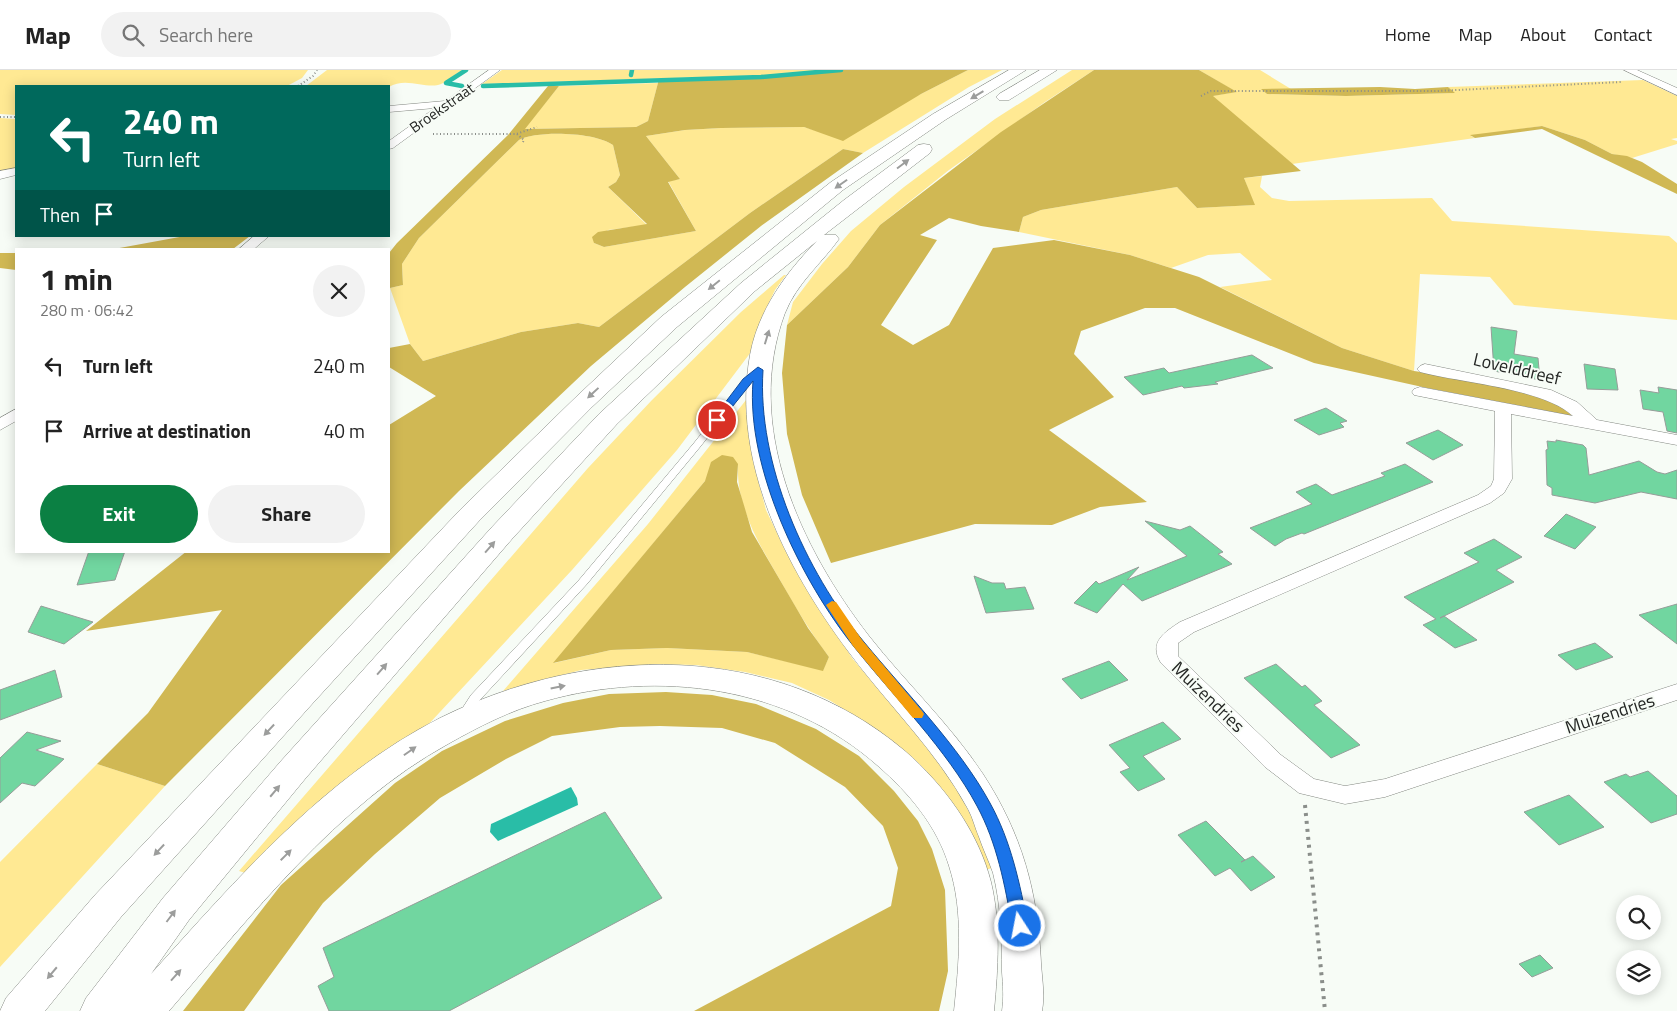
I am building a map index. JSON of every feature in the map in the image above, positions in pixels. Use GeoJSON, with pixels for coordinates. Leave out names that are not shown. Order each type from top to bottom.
{"type":"FeatureCollection","features":[{"type":"Feature","properties":{"kind":"highway"},"geometry":{"type":"LineString","coordinates":[[20,1011],[108,906],[315,680],[477,508],[655,335],[837,186],[939,117],[1019,70]]}},
{"type":"Feature","properties":{"kind":"highway"},"geometry":{"type":"LineString","coordinates":[[988,107],[1050,70]]}},
{"type":"Feature","properties":{"kind":"highway"},"geometry":{"type":"LineString","coordinates":[[100,1011],[176,909],[293,770],[496,541],[608,419],[748,287],[850,204],[941,138]]}},
{"type":"Feature","properties":{"kind":"highway"},"geometry":{"type":"LineString","coordinates":[[850,204],[845,222],[806,262],[788,287],[774,314],[758,370],[759,422],[766,462],[779,504],[801,552],[824,593],[857,643],[954,758],[984,805],[1010,872],[1019,917],[1022,1011]]}},
{"type":"Feature","properties":{"kind":"highway"},"geometry":{"type":"LineString","coordinates":[[143,1011],[264,877],[331,810],[373,776],[419,744],[460,722],[500,704],[546,689],[600,679],[678,675],[728,680],[770,690],[811,706],[856,729],[894,760],[931,797],[958,841],[971,881],[979,932],[974,1011]]}},
{"type":"Feature","properties":{"kind":"street","name":"Broekstraat"},"geometry":{"type":"LineString","coordinates":[[390,145],[495,70]]}},
{"type":"Feature","properties":{"kind":"street"},"geometry":{"type":"LineString","coordinates":[[1629,70],[1677,92]]}},
{"type":"Feature","properties":{"kind":"street"},"geometry":{"type":"LineString","coordinates":[[390,109],[447,104]]}},
{"type":"Feature","properties":{"kind":"street"},"geometry":{"type":"LineString","coordinates":[[0,175],[15,172]]}},
{"type":"Feature","properties":{"kind":"street"},"geometry":{"type":"LineString","coordinates":[[246,248],[262,237]]}},
{"type":"Feature","properties":{"kind":"street","name":"Lovelddreef"},"geometry":{"type":"LineString","coordinates":[[1425,370],[1545,393],[1571,405],[1592,424]]}},
{"type":"Feature","properties":{"kind":"street"},"geometry":{"type":"LineString","coordinates":[[1420,392],[1677,440]]}},
{"type":"Feature","properties":{"kind":"street","name":"Muizendries"},"geometry":{"type":"LineString","coordinates":[[1503,407],[1503,479],[1498,489],[1484,499],[1187,627],[1168,640],[1168,658],[1273,761],[1307,787],[1345,795],[1385,788],[1677,692]]}},
{"type":"Feature","properties":{"kind":"street"},"geometry":{"type":"LineString","coordinates":[[0,426],[15,415]]}},
{"type":"Feature","properties":{"kind":"lane"},"geometry":{"type":"LineString","coordinates":[[460,722],[475,698],[583,582],[758,370]]}},
{"type":"Feature","properties":{"kind":"path"},"geometry":{"type":"LineString","coordinates":[[300,85],[313,76],[317,70]]}},
{"type":"Feature","properties":{"kind":"path"},"geometry":{"type":"LineString","coordinates":[[1201,96],[1211,91],[1437,91],[1654,81]]}},
{"type":"Feature","properties":{"kind":"path"},"geometry":{"type":"LineString","coordinates":[[0,117],[15,117]]}},
{"type":"Feature","properties":{"kind":"path"},"geometry":{"type":"LineString","coordinates":[[405,134],[516,134],[537,127]]}},
{"type":"Feature","properties":{"kind":"path"},"geometry":{"type":"LineString","coordinates":[[516,134],[524,140],[523,142]]}},
{"type":"Feature","properties":{"kind":"path"},"geometry":{"type":"LineString","coordinates":[[1307,787],[1305,802],[1325,1011]]}},
{"type":"Feature","properties":{"kind":"shaded area"},"geometry":{"type":"Polygon","coordinates":[[[0,70],[308,70],[302,78],[289,85],[15,85],[15,115],[0,114],[0,70]]]}},
{"type":"Feature","properties":{"kind":"shaded area"},"geometry":{"type":"Polygon","coordinates":[[[327,70],[462,70],[444,83],[435,85],[402,83],[390,87],[390,85],[307,85],[327,70]]]}},
{"type":"Feature","properties":{"kind":"shaded area"},"geometry":{"type":"Polygon","coordinates":[[[502,70],[823,70],[776,75],[482,84],[502,70]]]}},
{"type":"Feature","properties":{"kind":"shaded area"},"geometry":{"type":"Polygon","coordinates":[[[823,70],[968,70],[921,94],[843,141],[804,127],[685,130],[646,136],[680,179],[668,182],[696,231],[604,247],[594,243],[592,237],[598,232],[647,224],[608,187],[616,182],[620,175],[613,145],[594,137],[566,134],[538,135],[519,140],[419,238],[402,264],[403,285],[390,288],[390,252],[508,135],[548,86],[559,86],[525,129],[636,127],[648,121],[659,79],[776,75],[823,70]]]}},
{"type":"Feature","properties":{"kind":"shaded area"},"geometry":{"type":"Polygon","coordinates":[[[968,70],[1002,70],[969,87],[863,153],[843,149],[750,213],[599,327],[578,323],[521,332],[423,361],[410,344],[390,288],[403,285],[402,264],[419,238],[519,140],[538,135],[566,134],[594,137],[613,145],[620,175],[616,182],[608,187],[647,225],[608,230],[594,243],[604,247],[696,231],[668,181],[680,179],[646,136],[685,130],[804,127],[827,134],[921,94],[968,70]]]}},
{"type":"Feature","properties":{"kind":"shaded area"},"geometry":{"type":"Polygon","coordinates":[[[1072,70],[1094,70],[949,170],[880,225],[848,267],[787,325],[793,302],[822,264],[851,231],[904,187],[995,119],[1072,70]]]}},
{"type":"Feature","properties":{"kind":"shaded area"},"geometry":{"type":"Polygon","coordinates":[[[1094,70],[1199,70],[1237,92],[1213,96],[1301,171],[1244,178],[1255,205],[1197,208],[1177,187],[1041,210],[1023,217],[1019,232],[981,226],[949,218],[920,235],[937,240],[881,325],[913,345],[949,325],[993,248],[1054,240],[1130,255],[1199,277],[1342,348],[1414,371],[1464,378],[1552,400],[1573,416],[1427,388],[1314,363],[1175,308],[1145,308],[1081,331],[1074,354],[1114,397],[1049,430],[1147,502],[1100,507],[1052,525],[975,524],[831,563],[802,495],[787,434],[782,373],[787,325],[848,267],[880,225],[1001,132],[1094,70]]]}},
{"type":"Feature","properties":{"kind":"shaded area"},"geometry":{"type":"Polygon","coordinates":[[[1199,70],[1260,70],[1291,89],[1262,89],[1267,94],[1346,96],[1454,93],[1448,87],[1643,80],[1677,96],[1677,138],[1671,139],[1677,141],[1677,144],[1632,158],[1612,154],[1585,140],[1542,126],[1471,136],[1475,138],[1292,164],[1212,96],[1236,92],[1199,70]]]}},
{"type":"Feature","properties":{"kind":"shaded area"},"geometry":{"type":"Polygon","coordinates":[[[658,83],[648,121],[636,127],[524,129],[559,86],[658,83]]]}},
{"type":"Feature","properties":{"kind":"shaded area"},"geometry":{"type":"Polygon","coordinates":[[[1380,87],[1415,89],[1448,87],[1455,93],[1346,96],[1267,94],[1261,89],[1380,87]]]}},
{"type":"Feature","properties":{"kind":"shaded area"},"geometry":{"type":"Polygon","coordinates":[[[0,118],[15,119],[15,170],[0,173],[0,118]]]}},
{"type":"Feature","properties":{"kind":"shaded area"},"geometry":{"type":"Polygon","coordinates":[[[1542,126],[1585,140],[1612,154],[1627,156],[1642,162],[1677,184],[1677,194],[1542,129],[1475,138],[1470,135],[1542,126]]]}},
{"type":"Feature","properties":{"kind":"shaded area"},"geometry":{"type":"Polygon","coordinates":[[[843,149],[863,153],[761,226],[591,366],[459,491],[165,786],[97,764],[148,713],[222,610],[86,631],[184,553],[390,553],[390,424],[436,396],[390,368],[390,348],[410,344],[423,361],[521,332],[578,323],[599,327],[750,213],[843,149]]]}},
{"type":"Feature","properties":{"kind":"shaded area"},"geometry":{"type":"Polygon","coordinates":[[[1262,176],[1260,187],[1272,198],[1289,201],[1432,198],[1452,221],[1669,236],[1677,243],[1677,320],[1514,305],[1490,277],[1420,274],[1414,371],[1342,348],[1220,287],[1272,280],[1240,253],[1208,255],[1171,268],[1130,255],[1019,232],[1023,217],[1041,210],[1177,187],[1197,208],[1254,205],[1244,178],[1262,176]]]}},
{"type":"Feature","properties":{"kind":"shaded area"},"geometry":{"type":"Polygon","coordinates":[[[180,237],[249,237],[234,248],[119,248],[180,237]]]}},
{"type":"Feature","properties":{"kind":"shaded area"},"geometry":{"type":"Polygon","coordinates":[[[0,253],[15,253],[15,270],[0,268],[0,253]]]}},
{"type":"Feature","properties":{"kind":"shaded area"},"geometry":{"type":"Polygon","coordinates":[[[786,275],[775,290],[763,315],[751,352],[677,450],[572,570],[426,727],[401,741],[355,775],[311,814],[249,874],[239,871],[588,468],[652,400],[741,312],[786,275]]]}},
{"type":"Feature","properties":{"kind":"shaded area"},"geometry":{"type":"Polygon","coordinates":[[[746,400],[754,465],[766,510],[787,554],[852,658],[928,748],[956,788],[980,832],[992,868],[982,871],[908,756],[876,729],[829,700],[792,683],[745,672],[696,665],[654,664],[581,670],[503,691],[648,524],[746,400]],[[738,464],[705,481],[554,663],[611,650],[667,648],[747,652],[823,670],[829,657],[797,610],[757,539],[745,510],[738,480],[738,464]]]}},
{"type":"Feature","properties":{"kind":"shaded area"},"geometry":{"type":"Polygon","coordinates":[[[722,455],[733,457],[738,464],[737,482],[752,532],[808,628],[829,657],[823,671],[747,652],[667,648],[611,650],[553,663],[705,481],[711,462],[722,455]]]}},
{"type":"Feature","properties":{"kind":"shaded area"},"geometry":{"type":"Polygon","coordinates":[[[666,692],[712,695],[756,704],[816,729],[859,756],[894,791],[918,821],[932,849],[945,890],[948,971],[939,1011],[694,1011],[891,906],[898,868],[883,826],[845,787],[775,743],[722,728],[660,726],[620,727],[552,736],[506,759],[440,798],[375,854],[323,903],[244,1011],[183,1011],[281,885],[395,783],[442,751],[505,721],[563,703],[609,694],[666,692]]]}},
{"type":"Feature","properties":{"kind":"shaded area"},"geometry":{"type":"Polygon","coordinates":[[[97,764],[165,786],[0,967],[0,862],[97,764]]]}},
{"type":"Feature","properties":{"kind":"shaded area"},"geometry":{"type":"Polygon","coordinates":[[[571,787],[577,798],[578,805],[498,841],[490,832],[491,824],[571,787]]]}},
{"type":"Feature","properties":{"kind":"building"},"geometry":{"type":"Polygon","coordinates":[[[1491,327],[1517,331],[1514,354],[1538,358],[1540,380],[1494,371],[1491,327]]]}},
{"type":"Feature","properties":{"kind":"building"},"geometry":{"type":"Polygon","coordinates":[[[1252,355],[1273,368],[1215,382],[1218,384],[1184,388],[1182,386],[1143,395],[1124,377],[1164,368],[1169,373],[1252,355]]]}},
{"type":"Feature","properties":{"kind":"building"},"geometry":{"type":"Polygon","coordinates":[[[1584,364],[1615,369],[1618,390],[1587,389],[1584,364]]]}},
{"type":"Feature","properties":{"kind":"building"},"geometry":{"type":"Polygon","coordinates":[[[1658,387],[1677,390],[1677,433],[1667,431],[1663,412],[1643,409],[1640,390],[1659,393],[1658,387]]]}},
{"type":"Feature","properties":{"kind":"building"},"geometry":{"type":"Polygon","coordinates":[[[1326,408],[1347,421],[1340,423],[1344,427],[1319,435],[1294,420],[1326,408]]]}},
{"type":"Feature","properties":{"kind":"building"},"geometry":{"type":"Polygon","coordinates":[[[1438,430],[1463,445],[1433,460],[1406,443],[1438,430]]]}},
{"type":"Feature","properties":{"kind":"building"},"geometry":{"type":"Polygon","coordinates":[[[1556,440],[1583,445],[1586,448],[1589,475],[1639,461],[1657,472],[1665,474],[1677,470],[1677,499],[1641,492],[1595,503],[1552,495],[1552,488],[1547,485],[1546,450],[1548,449],[1547,441],[1556,442],[1556,440]]]}},
{"type":"Feature","properties":{"kind":"building"},"geometry":{"type":"Polygon","coordinates":[[[1405,464],[1433,482],[1304,534],[1286,539],[1275,546],[1250,528],[1312,504],[1296,492],[1316,484],[1332,495],[1385,476],[1381,473],[1405,464]]]}},
{"type":"Feature","properties":{"kind":"building"},"geometry":{"type":"Polygon","coordinates":[[[1566,514],[1596,527],[1575,549],[1544,536],[1566,514]]]}},
{"type":"Feature","properties":{"kind":"building"},"geometry":{"type":"Polygon","coordinates":[[[1145,521],[1180,530],[1190,526],[1223,552],[1218,554],[1232,564],[1142,601],[1123,584],[1097,613],[1074,603],[1096,581],[1099,584],[1139,567],[1127,580],[1187,556],[1145,521]]]}},
{"type":"Feature","properties":{"kind":"building"},"geometry":{"type":"Polygon","coordinates":[[[1494,539],[1522,557],[1496,570],[1514,582],[1444,616],[1477,640],[1455,648],[1423,625],[1436,619],[1404,597],[1479,562],[1464,553],[1494,539]]]}},
{"type":"Feature","properties":{"kind":"building"},"geometry":{"type":"Polygon","coordinates":[[[88,553],[124,553],[115,580],[77,585],[88,553]]]}},
{"type":"Feature","properties":{"kind":"building"},"geometry":{"type":"Polygon","coordinates":[[[974,576],[992,583],[1004,583],[1006,589],[1025,587],[1034,609],[986,613],[974,576]]]}},
{"type":"Feature","properties":{"kind":"building"},"geometry":{"type":"Polygon","coordinates":[[[1677,604],[1677,644],[1639,615],[1677,604]]]}},
{"type":"Feature","properties":{"kind":"building"},"geometry":{"type":"Polygon","coordinates":[[[41,606],[93,622],[64,644],[28,632],[41,606]]]}},
{"type":"Feature","properties":{"kind":"building"},"geometry":{"type":"Polygon","coordinates":[[[1595,643],[1613,657],[1576,670],[1558,655],[1595,643]]]}},
{"type":"Feature","properties":{"kind":"building"},"geometry":{"type":"Polygon","coordinates":[[[1109,661],[1128,680],[1081,699],[1062,679],[1109,661]]]}},
{"type":"Feature","properties":{"kind":"building"},"geometry":{"type":"Polygon","coordinates":[[[1276,664],[1302,687],[1305,685],[1322,701],[1314,705],[1360,745],[1331,758],[1244,678],[1276,664]]]}},
{"type":"Feature","properties":{"kind":"building"},"geometry":{"type":"Polygon","coordinates":[[[55,670],[62,697],[0,720],[0,690],[55,670]]]}},
{"type":"Feature","properties":{"kind":"building"},"geometry":{"type":"Polygon","coordinates":[[[1163,722],[1181,739],[1143,756],[1165,779],[1138,791],[1120,772],[1130,768],[1109,745],[1163,722]]]}},
{"type":"Feature","properties":{"kind":"building"},"geometry":{"type":"Polygon","coordinates":[[[27,732],[61,741],[36,750],[64,759],[35,786],[22,783],[0,803],[0,758],[27,732]]]}},
{"type":"Feature","properties":{"kind":"building"},"geometry":{"type":"Polygon","coordinates":[[[1648,771],[1677,796],[1677,814],[1651,823],[1604,782],[1626,774],[1630,777],[1648,771]]]}},
{"type":"Feature","properties":{"kind":"building"},"geometry":{"type":"Polygon","coordinates":[[[1569,795],[1604,827],[1559,845],[1524,812],[1569,795]]]}},
{"type":"Feature","properties":{"kind":"building"},"geometry":{"type":"Polygon","coordinates":[[[605,812],[662,898],[449,1011],[329,1011],[318,986],[334,977],[323,948],[605,812]]]}},
{"type":"Feature","properties":{"kind":"building"},"geometry":{"type":"Polygon","coordinates":[[[1206,821],[1245,860],[1253,856],[1275,877],[1251,891],[1230,868],[1215,876],[1178,835],[1206,821]]]}},
{"type":"Feature","properties":{"kind":"building"},"geometry":{"type":"Polygon","coordinates":[[[1540,955],[1553,968],[1532,977],[1519,964],[1540,955]]]}},
{"type":"Feature","properties":{"kind":"waterway"},"geometry":{"type":"LineString","coordinates":[[462,86],[446,83],[466,70]]}},
{"type":"Feature","properties":{"kind":"waterway"},"geometry":{"type":"LineString","coordinates":[[631,75],[632,70]]}},
{"type":"Feature","properties":{"kind":"waterway"},"geometry":{"type":"LineString","coordinates":[[483,86],[761,77],[841,70]]}},
{"type":"Feature","properties":{"kind":"slow traffic"},"geometry":{"type":"LineString","coordinates":[[832,605],[857,643],[917,714]]}},
{"type":"Feature","properties":{"kind":"route"},"geometry":{"type":"LineString","coordinates":[[717,420],[758,370],[759,422],[766,462],[779,504],[801,552],[824,593],[857,643],[954,758],[984,805],[1010,872],[1020,926]]}}]}
